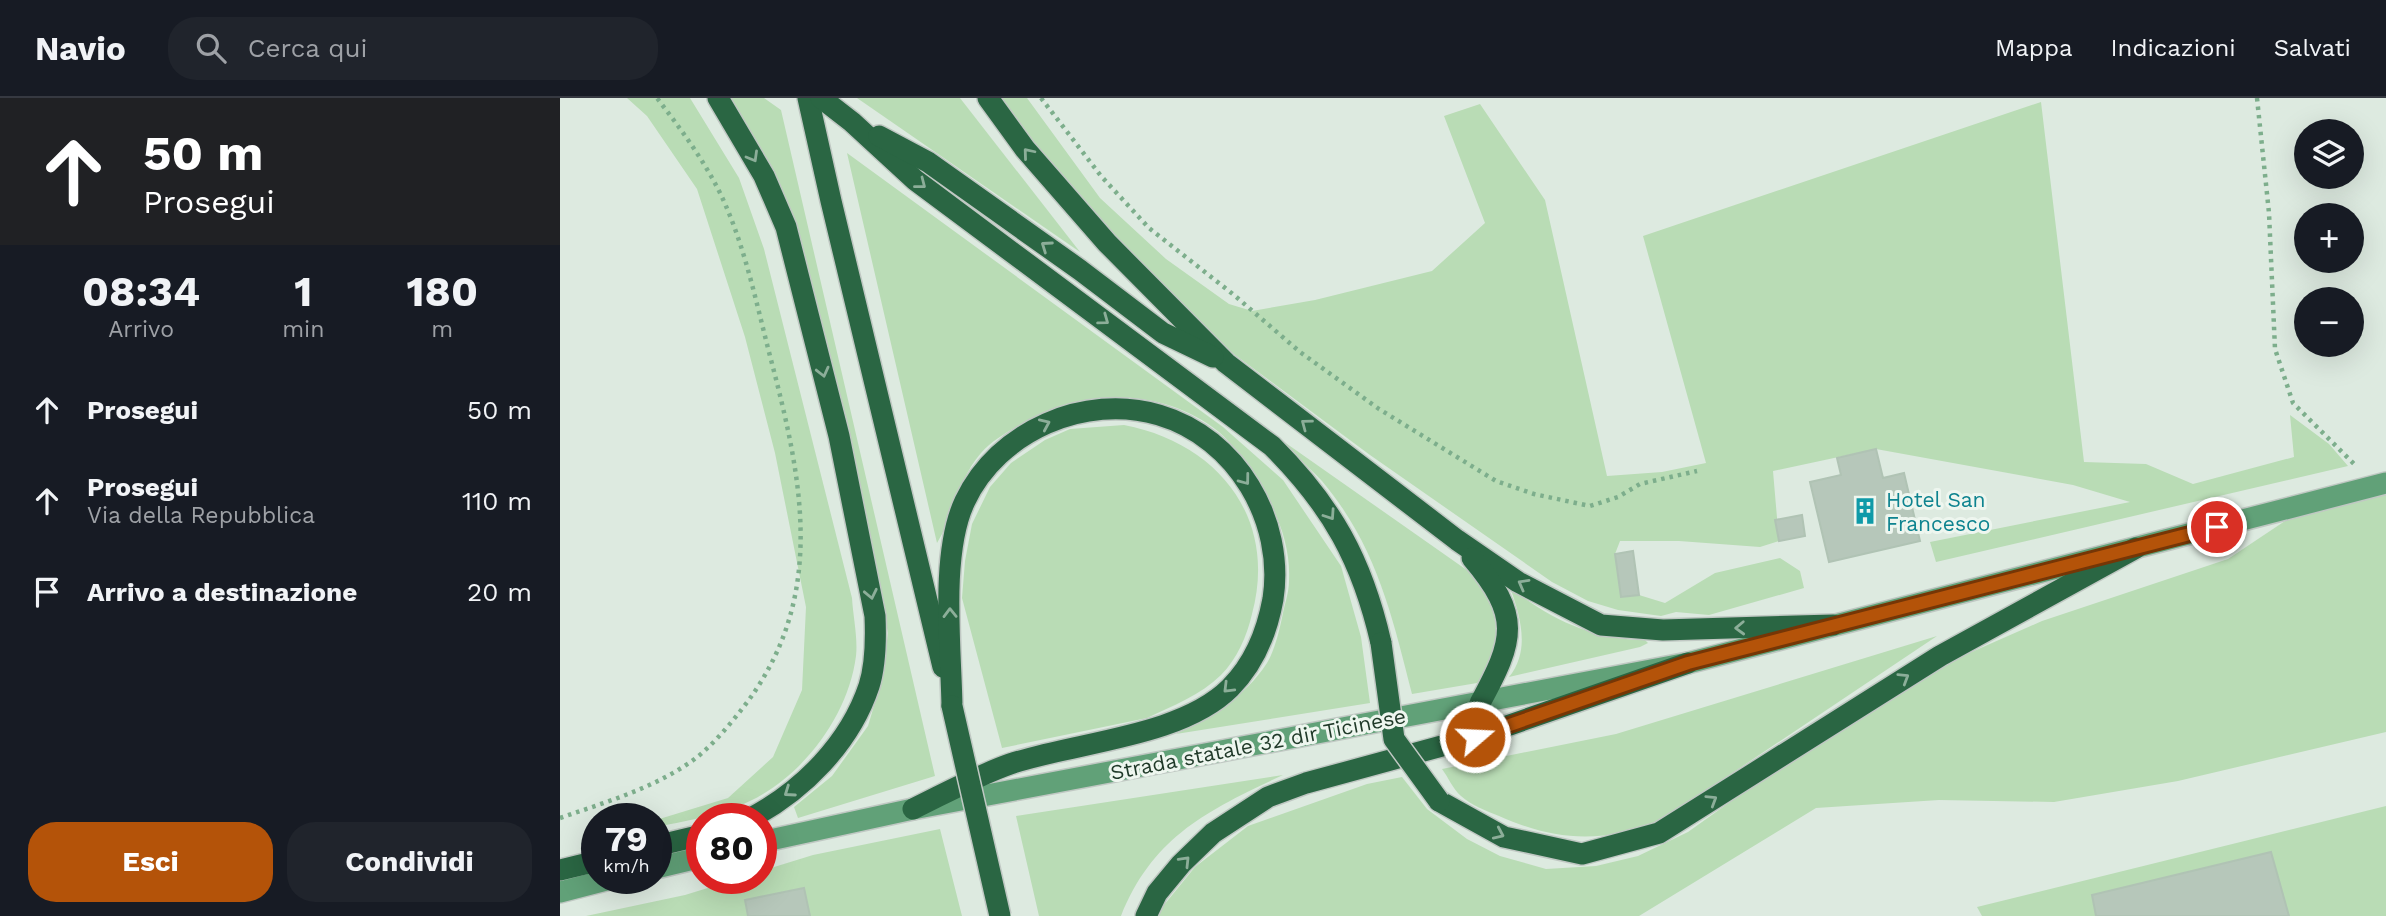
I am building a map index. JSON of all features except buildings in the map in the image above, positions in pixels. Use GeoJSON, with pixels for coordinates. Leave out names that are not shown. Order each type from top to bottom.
{"type":"FeatureCollection","features":[{"type":"Feature","properties":{"kind":"highway"},"geometry":{"type":"LineString","coordinates":[[718,98],[764,176],[786,227],[839,436],[876,616],[876,646],[870,684],[846,732],[810,777],[773,803]]}},
{"type":"Feature","properties":{"kind":"highway"},"geometry":{"type":"LineString","coordinates":[[808,98],[1000,916]]}},
{"type":"Feature","properties":{"kind":"highway"},"geometry":{"type":"LineString","coordinates":[[821,98],[852,121],[915,180],[1272,446],[1306,482],[1333,518],[1355,558],[1371,599],[1381,643],[1394,739],[1439,801],[1504,837],[1582,854],[1659,833],[1940,656],[2136,548]]}},
{"type":"Feature","properties":{"kind":"highway"},"geometry":{"type":"LineString","coordinates":[[988,98],[1024,149],[1107,243],[1226,363],[1457,540],[1518,582],[1601,625],[1663,630],[1833,625]]}},
{"type":"Feature","properties":{"kind":"highway"},"geometry":{"type":"LineString","coordinates":[[852,121],[928,162],[1080,270],[1163,333],[1226,363]]}},
{"type":"Feature","properties":{"kind":"highway"},"geometry":{"type":"LineString","coordinates":[[913,809],[1008,765],[1066,748],[1145,731],[1177,720],[1210,704],[1231,688],[1254,656],[1264,635],[1271,609],[1276,563],[1269,523],[1255,494],[1231,462],[1185,426],[1159,415],[1127,410],[1096,409],[1066,415],[1012,443],[984,471],[964,501],[952,542],[952,706]]}},
{"type":"Feature","properties":{"kind":"highway"},"geometry":{"type":"LineString","coordinates":[[1457,540],[1500,596],[1508,620],[1507,641],[1500,666],[1480,703]]}},
{"type":"Feature","properties":{"kind":"highway"},"geometry":{"type":"LineString","coordinates":[[1146,916],[1157,893],[1189,856],[1213,833],[1268,797],[1306,783],[1475,737],[1688,663]]}},
{"type":"Feature","properties":{"kind":"highway"},"geometry":{"type":"LineString","coordinates":[[560,870],[581,865]]}},
{"type":"Feature","properties":{"kind":"main road","name":"Strada statale 32 dir Ticinese"},"geometry":{"type":"LineString","coordinates":[[777,838],[913,809],[1688,663],[2382,484]]}},
{"type":"Feature","properties":{"kind":"main road"},"geometry":{"type":"LineString","coordinates":[[560,892],[581,887]]}},
{"type":"Feature","properties":{"kind":"path"},"geometry":{"type":"LineString","coordinates":[[560,818],[642,788],[689,764],[733,720],[773,664],[793,614],[800,578],[802,534],[790,450],[778,383],[747,265],[721,194],[684,133],[657,98]]}},
{"type":"Feature","properties":{"kind":"path"},"geometry":{"type":"LineString","coordinates":[[1041,98],[1101,176],[1149,228],[1234,295],[1300,352],[1379,410],[1496,481],[1534,494],[1590,506],[1618,497],[1640,484],[1697,471]]}},
{"type":"Feature","properties":{"kind":"path"},"geometry":{"type":"LineString","coordinates":[[2257,98],[2269,213],[2274,349],[2293,404],[2382,484]]}},
{"type":"Feature","properties":{"kind":"green space"},"geometry":{"type":"Polygon","coordinates":[[[627,98],[690,98],[739,178],[764,249],[852,598],[856,656],[852,677],[836,716],[811,753],[796,768],[763,794],[746,803],[712,803],[728,798],[773,757],[802,690],[806,607],[775,453],[745,337],[697,189],[647,116],[627,98]]]}},
{"type":"Feature","properties":{"kind":"green space"},"geometry":{"type":"Polygon","coordinates":[[[730,98],[764,98],[781,110],[935,776],[798,818],[794,807],[832,776],[868,726],[882,679],[888,633],[865,521],[815,318],[730,98]]]}},
{"type":"Feature","properties":{"kind":"green space"},"geometry":{"type":"Polygon","coordinates":[[[857,98],[960,98],[1080,252],[857,98]]]}},
{"type":"Feature","properties":{"kind":"green space"},"geometry":{"type":"Polygon","coordinates":[[[1000,98],[1027,98],[1100,198],[1166,259],[1229,304],[1252,311],[1315,300],[1432,271],[1485,223],[1444,116],[1480,104],[1545,200],[1607,476],[1662,472],[1706,463],[1643,236],[2041,102],[2084,462],[2146,464],[2193,484],[2294,457],[2290,415],[2329,444],[2348,466],[1936,562],[1930,542],[2130,502],[2073,485],[1876,449],[1773,471],[1779,541],[1760,547],[1679,541],[1620,541],[1615,554],[1622,597],[1639,595],[1665,603],[1715,573],[1780,558],[1800,571],[1804,588],[1709,615],[1676,612],[1661,616],[1618,610],[1588,601],[1552,582],[1370,455],[1219,343],[1122,249],[1045,158],[1000,98]]]}},
{"type":"Feature","properties":{"kind":"green space"},"geometry":{"type":"Polygon","coordinates":[[[847,153],[1223,427],[1283,480],[1341,566],[1361,637],[1370,703],[1176,734],[1202,721],[1238,696],[1267,663],[1280,625],[1288,589],[1289,568],[1277,517],[1265,493],[1240,456],[1219,432],[1175,407],[1126,398],[1100,398],[1051,409],[1016,427],[991,443],[973,463],[937,543],[847,153]]]}},
{"type":"Feature","properties":{"kind":"green space"},"geometry":{"type":"Polygon","coordinates":[[[1124,425],[1158,434],[1187,449],[1213,467],[1233,490],[1248,517],[1256,546],[1258,579],[1252,614],[1244,639],[1232,662],[1213,682],[1186,700],[1147,718],[1002,748],[962,598],[972,524],[990,487],[1011,463],[1045,440],[1070,429],[1124,425]]]}},
{"type":"Feature","properties":{"kind":"green space"},"geometry":{"type":"Polygon","coordinates":[[[1280,439],[1471,573],[1481,586],[1493,611],[1496,633],[1489,666],[1477,683],[1412,694],[1380,582],[1356,530],[1322,481],[1280,439]]]}},
{"type":"Feature","properties":{"kind":"green space"},"geometry":{"type":"Polygon","coordinates":[[[2386,492],[2386,732],[2178,781],[2054,802],[1939,800],[1816,808],[1639,916],[1155,916],[1195,867],[1248,826],[1367,784],[1402,777],[1427,809],[1467,839],[1500,856],[1546,869],[1596,866],[1638,856],[1688,832],[1758,782],[1933,669],[2042,621],[2228,559],[2297,513],[2386,492]]]}},
{"type":"Feature","properties":{"kind":"green space"},"geometry":{"type":"Polygon","coordinates":[[[1510,587],[1556,618],[1590,632],[1645,640],[1648,643],[1509,677],[1516,667],[1522,644],[1520,621],[1510,587]]]}},
{"type":"Feature","properties":{"kind":"green space"},"geometry":{"type":"Polygon","coordinates":[[[1937,636],[1665,818],[1622,832],[1602,836],[1562,835],[1521,825],[1465,799],[1442,769],[1616,734],[1937,636]]]}},
{"type":"Feature","properties":{"kind":"green space"},"geometry":{"type":"Polygon","coordinates":[[[1283,775],[1207,814],[1167,845],[1149,865],[1134,888],[1121,916],[1039,916],[1016,816],[1283,775]]]}},
{"type":"Feature","properties":{"kind":"green space"},"geometry":{"type":"Polygon","coordinates":[[[2386,806],[2386,916],[1982,916],[1977,907],[2386,806]]]}},
{"type":"Feature","properties":{"kind":"green space"},"geometry":{"type":"Polygon","coordinates":[[[686,811],[686,820],[672,824],[672,815],[686,811]]]}},
{"type":"Feature","properties":{"kind":"green space"},"geometry":{"type":"Polygon","coordinates":[[[940,829],[962,916],[586,916],[688,894],[777,894],[777,866],[813,855],[940,829]]]}},
{"type":"Feature","properties":{"kind":"place","name":"Hotel San Francesco"},"geometry":{"type":"Point","coordinates":[1865,511]}},
{"type":"Feature","properties":{"kind":"route"},"geometry":{"type":"LineString","coordinates":[[1475,737],[1688,663],[2217,527]]}}]}
